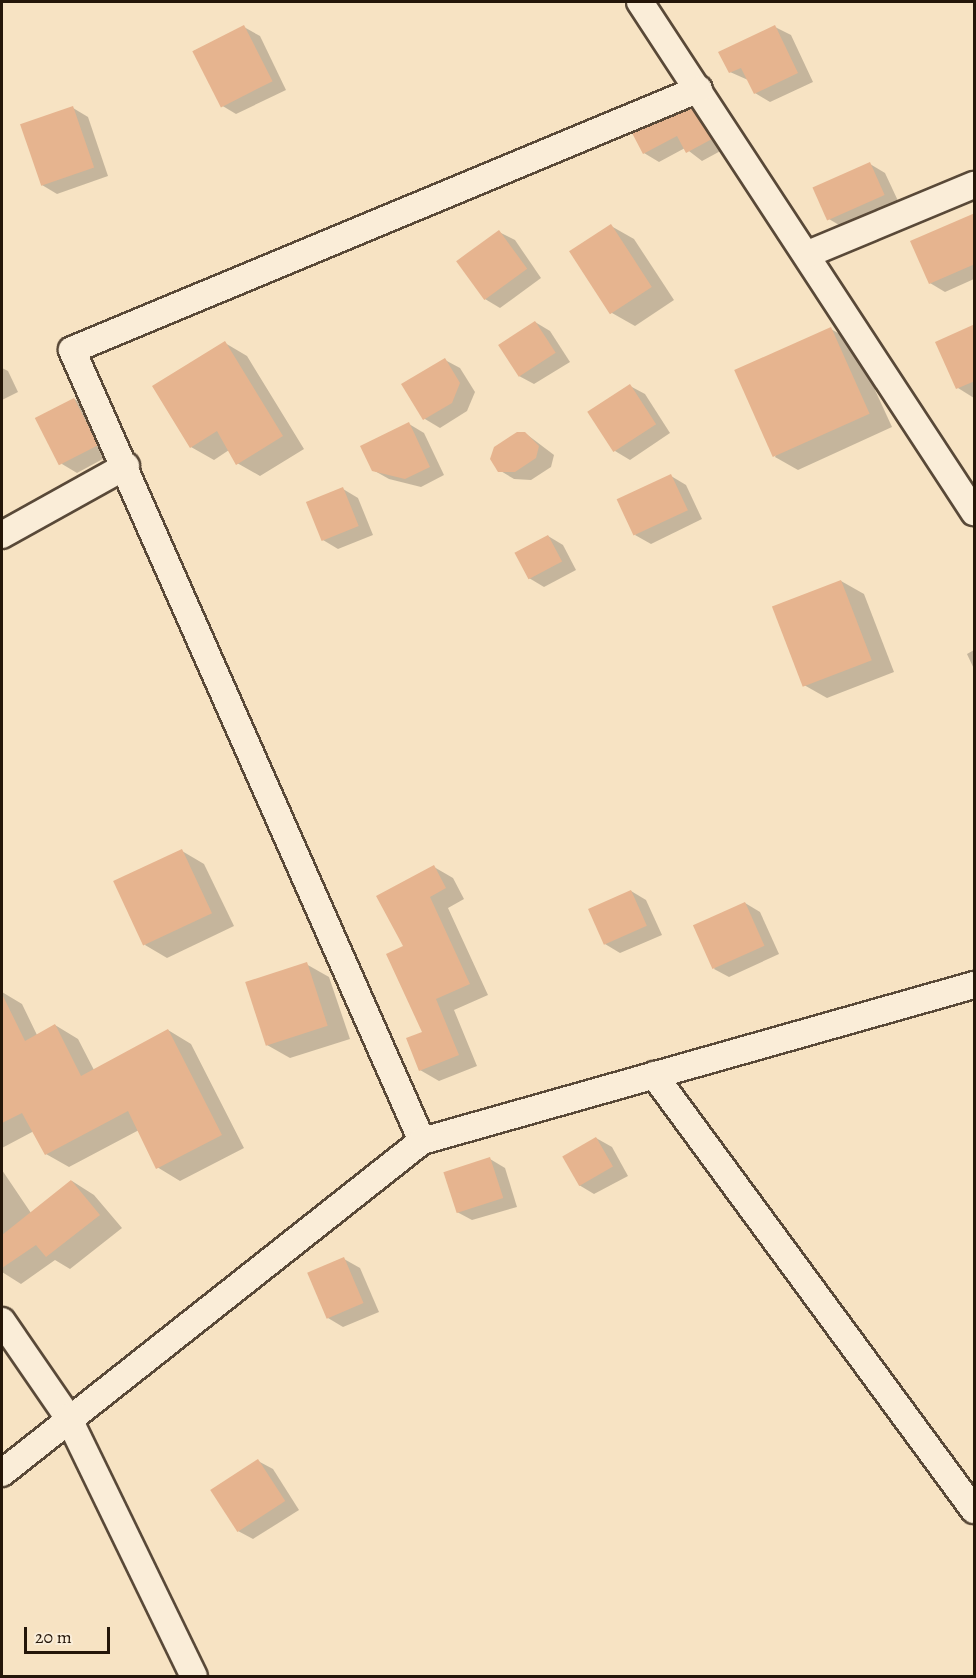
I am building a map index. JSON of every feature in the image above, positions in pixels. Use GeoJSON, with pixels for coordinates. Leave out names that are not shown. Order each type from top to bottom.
{"type":"FeatureCollection","features":[{"type":"Feature","properties":{"kind":"street"},"geometry":{"type":"LineString","coordinates":[[640,2],[808,254],[975,512]]}},
{"type":"Feature","properties":{"kind":"street"},"geometry":{"type":"LineString","coordinates":[[422,1141],[126,466],[72,350],[699,89]]}},
{"type":"Feature","properties":{"kind":"street"},"geometry":{"type":"LineString","coordinates":[[808,254],[975,185]]}},
{"type":"Feature","properties":{"kind":"street"},"geometry":{"type":"LineString","coordinates":[[2,535],[126,466]]}},
{"type":"Feature","properties":{"kind":"street"},"geometry":{"type":"LineString","coordinates":[[2,1473],[68,1417],[422,1141],[975,985]]}},
{"type":"Feature","properties":{"kind":"street"},"geometry":{"type":"LineString","coordinates":[[654,1075],[975,1510]]}},
{"type":"Feature","properties":{"kind":"street"},"geometry":{"type":"LineString","coordinates":[[2,1321],[68,1417],[194,1677]]}},
{"type":"Feature","properties":{"kind":"building"},"geometry":{"type":"Polygon","coordinates":[[[244,25],[273,81],[221,107],[192,51],[244,25]]]}},
{"type":"Feature","properties":{"kind":"building"},"geometry":{"type":"Polygon","coordinates":[[[775,25],[798,73],[754,94],[741,68],[729,73],[718,52],[775,25]]]}},
{"type":"Feature","properties":{"kind":"building"},"geometry":{"type":"Polygon","coordinates":[[[73,106],[94,167],[41,186],[20,124],[73,106]]]}},
{"type":"Feature","properties":{"kind":"building"},"geometry":{"type":"Polygon","coordinates":[[[692,108],[712,139],[686,153],[677,136],[643,154],[632,133],[692,108]]]}},
{"type":"Feature","properties":{"kind":"building"},"geometry":{"type":"Polygon","coordinates":[[[870,162],[885,195],[827,221],[812,188],[870,162]]]}},
{"type":"Feature","properties":{"kind":"building"},"geometry":{"type":"Polygon","coordinates":[[[975,213],[975,264],[929,284],[910,241],[975,213]]]}},
{"type":"Feature","properties":{"kind":"building"},"geometry":{"type":"Polygon","coordinates":[[[611,224],[652,287],[610,314],[569,251],[611,224]]]}},
{"type":"Feature","properties":{"kind":"building"},"geometry":{"type":"Polygon","coordinates":[[[499,230],[527,269],[484,300],[456,261],[499,230]]]}},
{"type":"Feature","properties":{"kind":"building"},"geometry":{"type":"Polygon","coordinates":[[[535,321],[556,353],[519,377],[498,345],[535,321]]]}},
{"type":"Feature","properties":{"kind":"building"},"geometry":{"type":"Polygon","coordinates":[[[975,324],[975,381],[956,389],[935,342],[975,324]]]}},
{"type":"Feature","properties":{"kind":"building"},"geometry":{"type":"Polygon","coordinates":[[[831,327],[870,414],[773,457],[734,370],[831,327]]]}},
{"type":"Feature","properties":{"kind":"building"},"geometry":{"type":"Polygon","coordinates":[[[225,341],[283,436],[236,465],[217,431],[190,448],[152,386],[225,341]]]}},
{"type":"Feature","properties":{"kind":"building"},"geometry":{"type":"Polygon","coordinates":[[[445,358],[460,383],[452,403],[423,420],[401,384],[445,358]]]}},
{"type":"Feature","properties":{"kind":"building"},"geometry":{"type":"Polygon","coordinates":[[[630,384],[656,424],[613,452],[587,412],[630,384]]]}},
{"type":"Feature","properties":{"kind":"building"},"geometry":{"type":"Polygon","coordinates":[[[74,398],[98,445],[59,465],[35,418],[74,398]]]}},
{"type":"Feature","properties":{"kind":"building"},"geometry":{"type":"Polygon","coordinates":[[[409,422],[430,467],[405,479],[372,471],[360,446],[409,422]]]}},
{"type":"Feature","properties":{"kind":"building"},"geometry":{"type":"Polygon","coordinates":[[[517,432],[525,432],[539,446],[536,458],[515,472],[498,472],[490,459],[494,447],[517,432]]]}},
{"type":"Feature","properties":{"kind":"building"},"geometry":{"type":"Polygon","coordinates":[[[671,474],[688,510],[634,536],[617,499],[671,474]]]}},
{"type":"Feature","properties":{"kind":"building"},"geometry":{"type":"Polygon","coordinates":[[[343,487],[359,526],[322,541],[306,502],[343,487]]]}},
{"type":"Feature","properties":{"kind":"building"},"geometry":{"type":"Polygon","coordinates":[[[548,535],[562,561],[529,579],[514,553],[548,535]]]}},
{"type":"Feature","properties":{"kind":"building"},"geometry":{"type":"Polygon","coordinates":[[[841,580],[872,660],[803,687],[772,607],[841,580]]]}},
{"type":"Feature","properties":{"kind":"building"},"geometry":{"type":"Polygon","coordinates":[[[182,849],[212,913],[143,945],[113,881],[182,849]]]}},
{"type":"Feature","properties":{"kind":"building"},"geometry":{"type":"Polygon","coordinates":[[[434,865],[446,888],[430,897],[470,984],[436,999],[459,1055],[419,1071],[406,1038],[422,1032],[386,954],[403,946],[376,896],[434,865]]]}},
{"type":"Feature","properties":{"kind":"building"},"geometry":{"type":"Polygon","coordinates":[[[631,890],[647,926],[604,945],[588,909],[631,890]]]}},
{"type":"Feature","properties":{"kind":"building"},"geometry":{"type":"Polygon","coordinates":[[[745,902],[765,946],[712,969],[693,925],[745,902]]]}},
{"type":"Feature","properties":{"kind":"building"},"geometry":{"type":"Polygon","coordinates":[[[307,962],[328,1026],[266,1046],[245,982],[307,962]]]}},
{"type":"Feature","properties":{"kind":"building"},"geometry":{"type":"Polygon","coordinates":[[[2,994],[25,1041],[55,1024],[81,1076],[168,1029],[222,1135],[156,1169],[128,1111],[45,1155],[22,1113],[2,1123],[2,994]]]}},
{"type":"Feature","properties":{"kind":"building"},"geometry":{"type":"Polygon","coordinates":[[[596,1137],[613,1166],[579,1186],[562,1156],[596,1137]]]}},
{"type":"Feature","properties":{"kind":"building"},"geometry":{"type":"Polygon","coordinates":[[[490,1157],[503,1198],[457,1213],[443,1172],[490,1157]]]}},
{"type":"Feature","properties":{"kind":"building"},"geometry":{"type":"Polygon","coordinates":[[[71,1180],[100,1215],[46,1257],[36,1245],[2,1268],[2,1235],[71,1180]]]}},
{"type":"Feature","properties":{"kind":"building"},"geometry":{"type":"Polygon","coordinates":[[[344,1257],[364,1303],[327,1319],[307,1273],[344,1257]]]}},
{"type":"Feature","properties":{"kind":"building"},"geometry":{"type":"Polygon","coordinates":[[[258,1459],[285,1501],[237,1532],[210,1490],[258,1459]]]}}]}
